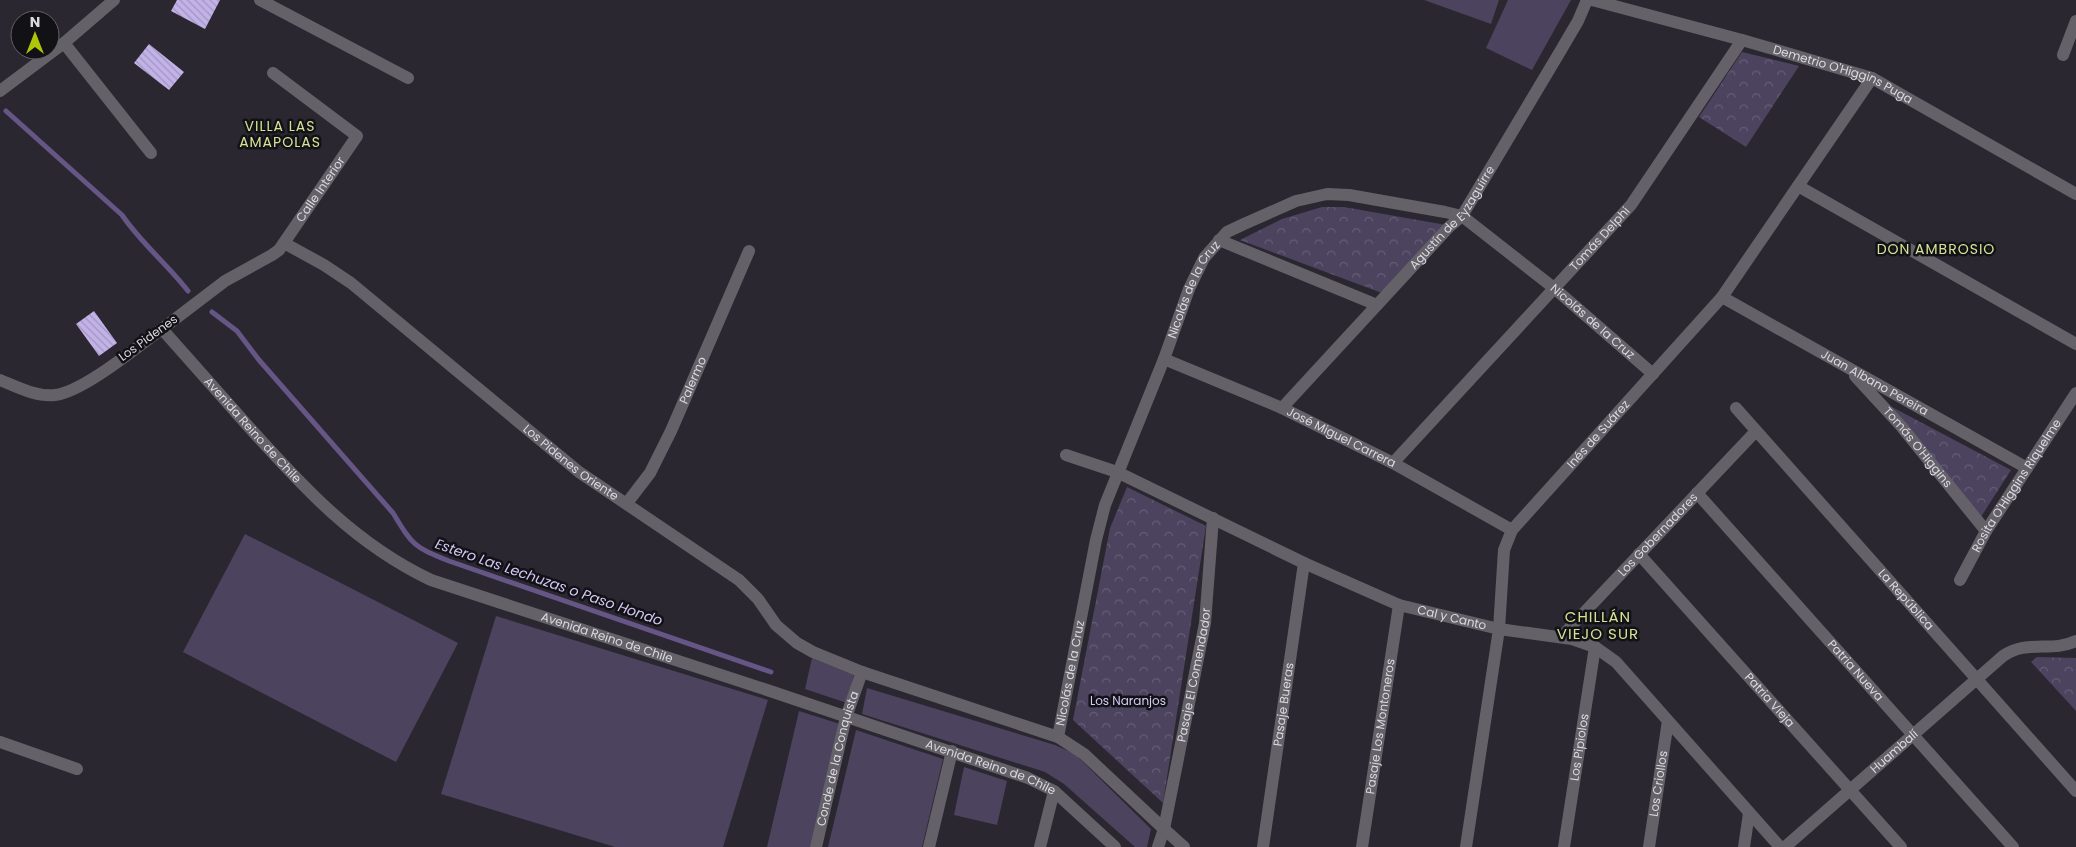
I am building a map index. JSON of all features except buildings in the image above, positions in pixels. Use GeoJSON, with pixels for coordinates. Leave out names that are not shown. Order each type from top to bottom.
{"type":"FeatureCollection","features":[{"type":"Feature","properties":{"kind":"street"},"geometry":{"type":"LineString","coordinates":[[0,91],[64,43],[114,0]]}},
{"type":"Feature","properties":{"kind":"street"},"geometry":{"type":"LineString","coordinates":[[260,0],[408,78]]}},
{"type":"Feature","properties":{"kind":"street","name":"Agustín de Eyzaguirre"},"geometry":{"type":"LineString","coordinates":[[1282,408],[1448,227],[1462,216],[1566,43],[1587,0]]}},
{"type":"Feature","properties":{"kind":"street","name":"Demetrio O'Higgins Puga"},"geometry":{"type":"LineString","coordinates":[[1592,0],[1742,40],[1872,78],[2076,194]]}},
{"type":"Feature","properties":{"kind":"street"},"geometry":{"type":"LineString","coordinates":[[2063,54],[2076,20]]}},
{"type":"Feature","properties":{"kind":"street","name":"Tomás Delphi"},"geometry":{"type":"LineString","coordinates":[[1393,463],[1630,205],[1742,40]]}},
{"type":"Feature","properties":{"kind":"street"},"geometry":{"type":"LineString","coordinates":[[64,43],[151,153]]}},
{"type":"Feature","properties":{"kind":"street","name":"Calle Interior"},"geometry":{"type":"LineString","coordinates":[[272,74],[357,136],[284,243]]}},
{"type":"Feature","properties":{"kind":"street","name":"Inés de Suárez"},"geometry":{"type":"LineString","coordinates":[[1466,847],[1499,629],[1504,550],[1512,530],[1722,297],[1872,78]]}},
{"type":"Feature","properties":{"kind":"street"},"geometry":{"type":"LineString","coordinates":[[1798,186],[2076,344]]}},
{"type":"Feature","properties":{"kind":"street","name":"Nicolás de la Cruz"},"geometry":{"type":"LineString","coordinates":[[1058,737],[1096,540],[1105,505],[1164,358],[1189,289],[1204,258],[1228,232],[1266,213],[1296,201],[1327,194],[1349,195],[1462,216],[1554,288],[1653,374]]}},
{"type":"Feature","properties":{"kind":"street"},"geometry":{"type":"LineString","coordinates":[[1219,240],[1376,305]]}},
{"type":"Feature","properties":{"kind":"street","name":"Los Pidenes"},"geometry":{"type":"LineString","coordinates":[[0,380],[36,394],[55,395],[87,382],[162,329],[225,281],[272,255],[284,243]]}},
{"type":"Feature","properties":{"kind":"street","name":"Los Pidenes Oriente"},"geometry":{"type":"LineString","coordinates":[[284,243],[324,265],[351,283],[539,441],[579,472],[739,580],[758,599],[776,625],[797,643],[813,652],[862,672]]}},
{"type":"Feature","properties":{"kind":"street","name":"Palermo"},"geometry":{"type":"LineString","coordinates":[[627,503],[650,474],[671,432],[749,251]]}},
{"type":"Feature","properties":{"kind":"street","name":"Juan Albano Pereira"},"geometry":{"type":"LineString","coordinates":[[1722,297],[2027,468]]}},
{"type":"Feature","properties":{"kind":"street","name":"Avenida Reino de Chile"},"geometry":{"type":"LineString","coordinates":[[162,329],[279,460],[324,507],[374,548],[400,566],[431,580],[952,751],[1028,778],[1054,791],[1115,847]]}},
{"type":"Feature","properties":{"kind":"street","name":"José Miguel Carrera"},"geometry":{"type":"LineString","coordinates":[[1164,358],[1282,408],[1393,463],[1512,530]]}},
{"type":"Feature","properties":{"kind":"street","name":"Tomás O'Higgins"},"geometry":{"type":"LineString","coordinates":[[1846,367],[1901,426],[1986,531]]}},
{"type":"Feature","properties":{"kind":"street","name":"Rosita O'Higgins Riquelme"},"geometry":{"type":"LineString","coordinates":[[1960,580],[1986,531],[2076,393]]}},
{"type":"Feature","properties":{"kind":"street","name":"La República"},"geometry":{"type":"LineString","coordinates":[[1736,408],[2076,791]]}},
{"type":"Feature","properties":{"kind":"street","name":"Los Gobernadores"},"geometry":{"type":"LineString","coordinates":[[1561,638],[1756,431]]}},
{"type":"Feature","properties":{"kind":"street","name":"Cal y Canto"},"geometry":{"type":"LineString","coordinates":[[1066,454],[1117,472],[1304,563],[1399,605],[1499,629],[1583,642],[1595,647],[1616,662],[1780,847]]}},
{"type":"Feature","properties":{"kind":"street","name":"Patria Nueva"},"geometry":{"type":"LineString","coordinates":[[1697,493],[2013,847]]}},
{"type":"Feature","properties":{"kind":"street","name":"Pasaje El Comendador"},"geometry":{"type":"LineString","coordinates":[[1158,847],[1164,828],[1205,623],[1213,518]]}},
{"type":"Feature","properties":{"kind":"street","name":"Patria Vieja"},"geometry":{"type":"LineString","coordinates":[[1639,554],[1901,847]]}},
{"type":"Feature","properties":{"kind":"street","name":"Pasaje Bueras"},"geometry":{"type":"LineString","coordinates":[[1263,847],[1304,563]]}},
{"type":"Feature","properties":{"kind":"street","name":"Pasaje Los Montoneros"},"geometry":{"type":"LineString","coordinates":[[1362,847],[1399,605]]}},
{"type":"Feature","properties":{"kind":"street","name":"Huambalí"},"geometry":{"type":"LineString","coordinates":[[1784,847],[2003,656],[2020,647],[2059,647],[2076,641]]}},
{"type":"Feature","properties":{"kind":"street","name":"Los Pipiolos"},"geometry":{"type":"LineString","coordinates":[[1564,847],[1595,647]]}},
{"type":"Feature","properties":{"kind":"street"},"geometry":{"type":"LineString","coordinates":[[862,672],[1058,737],[1084,754],[1184,847]]}},
{"type":"Feature","properties":{"kind":"street","name":"Conde de la Conquista"},"geometry":{"type":"LineString","coordinates":[[816,847],[846,716],[862,672]]}},
{"type":"Feature","properties":{"kind":"street","name":"Los Criollos"},"geometry":{"type":"LineString","coordinates":[[1649,847],[1668,721]]}},
{"type":"Feature","properties":{"kind":"street"},"geometry":{"type":"LineString","coordinates":[[0,742],[77,769]]}},
{"type":"Feature","properties":{"kind":"street"},"geometry":{"type":"LineString","coordinates":[[929,847],[952,751]]}},
{"type":"Feature","properties":{"kind":"street"},"geometry":{"type":"LineString","coordinates":[[1040,847],[1054,791]]}},
{"type":"Feature","properties":{"kind":"street"},"geometry":{"type":"LineString","coordinates":[[1744,847],[1749,813]]}},
{"type":"Feature","properties":{"kind":"green space"},"geometry":{"type":"Polygon","coordinates":[[[1424,0],[1499,0],[1491,24],[1424,0]]]}},
{"type":"Feature","properties":{"kind":"green space"},"geometry":{"type":"Polygon","coordinates":[[[1508,0],[1571,0],[1532,70],[1486,48],[1508,0]]]}},
{"type":"Feature","properties":{"kind":"green space"},"geometry":{"type":"Polygon","coordinates":[[[1742,52],[1799,66],[1746,147],[1699,117],[1742,52]]]}},
{"type":"Feature","properties":{"kind":"green space"},"geometry":{"type":"Polygon","coordinates":[[[1322,207],[1344,207],[1446,225],[1382,293],[1240,240],[1282,219],[1322,207]]]}},
{"type":"Feature","properties":{"kind":"green space"},"geometry":{"type":"Polygon","coordinates":[[[1875,398],[2011,470],[1979,520],[1875,398]]]}},
{"type":"Feature","properties":{"kind":"green space","name":"Los Naranjos"},"geometry":{"type":"Polygon","coordinates":[[[1127,487],[1206,526],[1163,803],[1073,720],[1110,528],[1127,487]]]}},
{"type":"Feature","properties":{"kind":"green space"},"geometry":{"type":"Polygon","coordinates":[[[245,534],[458,643],[396,762],[183,652],[245,534]]]}},
{"type":"Feature","properties":{"kind":"green space"},"geometry":{"type":"Polygon","coordinates":[[[496,616],[768,700],[723,847],[615,847],[441,794],[496,616]]]}},
{"type":"Feature","properties":{"kind":"green space"},"geometry":{"type":"Polygon","coordinates":[[[2037,657],[2076,658],[2076,711],[2031,662],[2037,657]]]}},
{"type":"Feature","properties":{"kind":"green space"},"geometry":{"type":"Polygon","coordinates":[[[812,658],[854,675],[847,703],[805,689],[812,658]]]}},
{"type":"Feature","properties":{"kind":"green space"},"geometry":{"type":"Polygon","coordinates":[[[867,688],[1055,745],[1075,754],[1151,829],[1147,847],[1135,847],[1064,784],[1045,772],[862,714],[867,688]]]}},
{"type":"Feature","properties":{"kind":"green space"},"geometry":{"type":"Polygon","coordinates":[[[799,711],[840,724],[810,847],[767,847],[799,711]]]}},
{"type":"Feature","properties":{"kind":"green space"},"geometry":{"type":"Polygon","coordinates":[[[856,730],[943,759],[922,847],[828,847],[856,730]]]}},
{"type":"Feature","properties":{"kind":"green space"},"geometry":{"type":"Polygon","coordinates":[[[964,767],[1007,781],[997,825],[954,815],[964,767]]]}},
{"type":"Feature","properties":{"kind":"waterway","name":"Estero Las Lechuzas o Paso Hondo"},"geometry":{"type":"LineString","coordinates":[[6,111],[122,215],[137,235],[188,291]]}},
{"type":"Feature","properties":{"kind":"waterway","name":"Estero Las Lechuzas o Paso Hondo"},"geometry":{"type":"LineString","coordinates":[[212,312],[237,331],[259,360],[393,513],[410,539],[421,548],[449,561],[771,672]]}},
{"type":"Feature","properties":{"kind":"district","name":"VILLA LAS AMAPOLAS"},"geometry":{"type":"Point","coordinates":[280,134]}},
{"type":"Feature","properties":{"kind":"district","name":"DON AMBROSIO"},"geometry":{"type":"Point","coordinates":[1936,249]}},
{"type":"Feature","properties":{"kind":"district","name":"CHILLÁN VIEJO SUR"},"geometry":{"type":"Point","coordinates":[1598,626]}}]}
